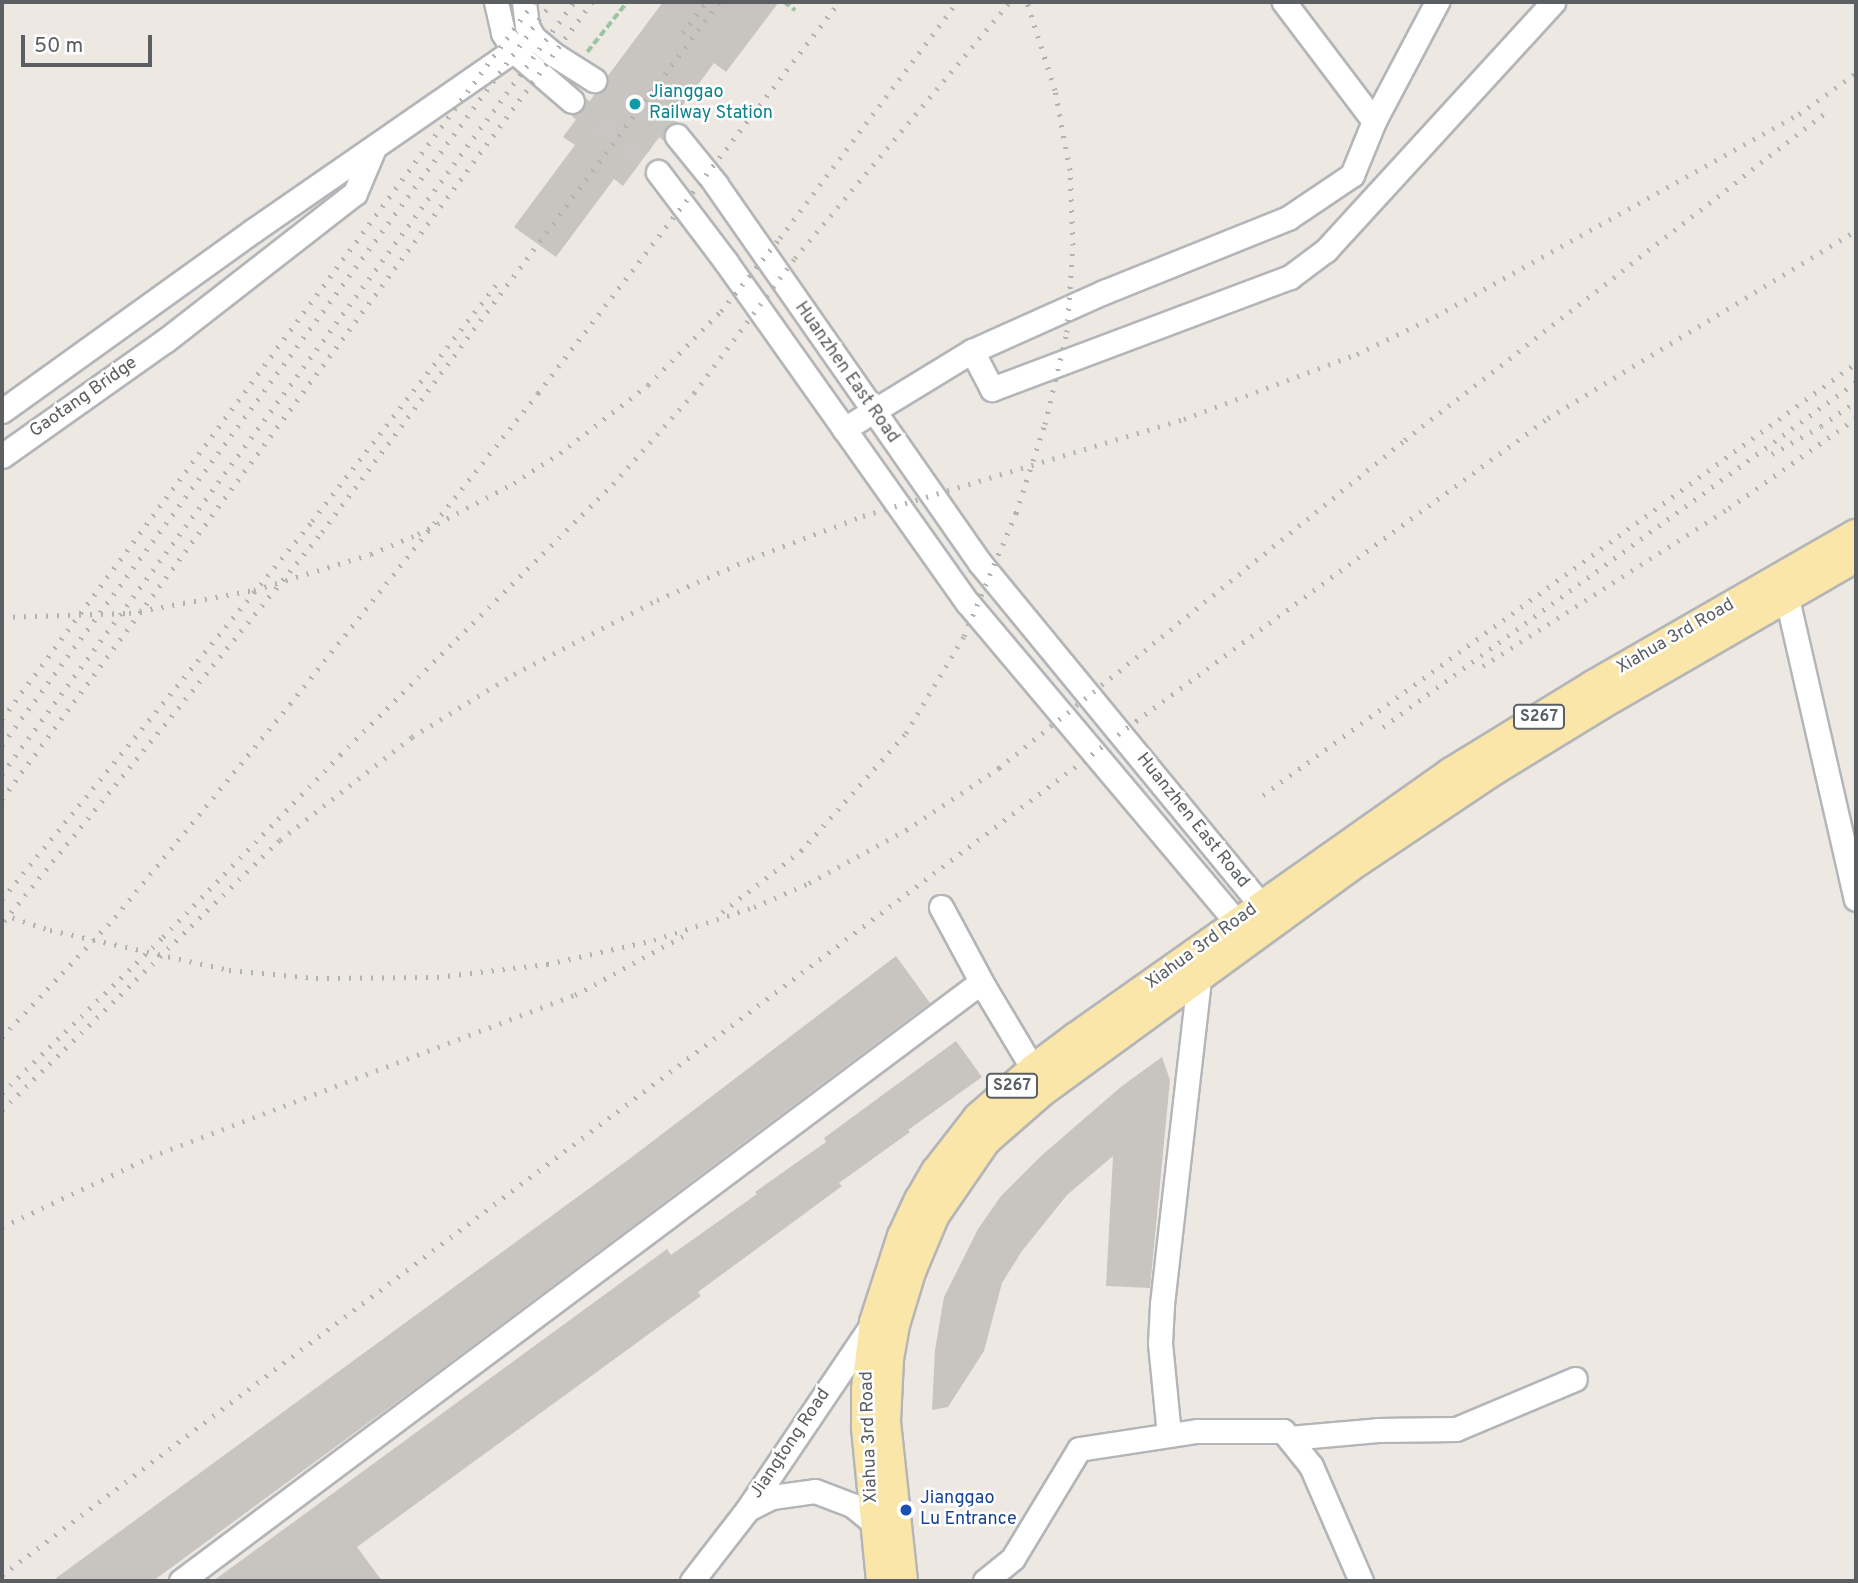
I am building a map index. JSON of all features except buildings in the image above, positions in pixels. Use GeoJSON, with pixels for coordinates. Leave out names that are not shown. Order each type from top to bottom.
{"type":"FeatureCollection","features":[{"type":"Feature","properties":{"kind":"main road","name":"Xiahua 3rd Road"},"geometry":{"type":"LineString","coordinates":[[881,1581],[873,1522],[866,1389],[885,1324],[902,1236],[936,1171],[978,1117],[1033,1069],[1254,919],[1359,861],[1495,770],[1784,586],[1856,534]]}},
{"type":"Feature","properties":{"kind":"main road","name":"Xiahua 3rd Road"},"geometry":{"type":"LineString","coordinates":[[1784,586],[1856,558]]}},
{"type":"Feature","properties":{"kind":"main road","name":"Xiahua 3rd Road"},"geometry":{"type":"LineString","coordinates":[[902,1581],[886,1421],[889,1359],[885,1324],[935,1215],[986,1141],[1041,1092],[1199,977],[1254,919]]}},
{"type":"Feature","properties":{"kind":"street"},"geometry":{"type":"LineString","coordinates":[[496,2],[503,33],[515,52],[572,101]]}},
{"type":"Feature","properties":{"kind":"street"},"geometry":{"type":"LineString","coordinates":[[524,2],[527,26],[533,37],[584,74]]}},
{"type":"Feature","properties":{"kind":"street"},"geometry":{"type":"LineString","coordinates":[[844,429],[972,351],[1104,292],[1287,218],[1352,174],[1374,121],[1437,2]]}},
{"type":"Feature","properties":{"kind":"street"},"geometry":{"type":"LineString","coordinates":[[972,351],[992,389],[1290,277],[1326,250],[1553,2]]}},
{"type":"Feature","properties":{"kind":"street"},"geometry":{"type":"LineString","coordinates":[[1291,4],[1374,121]]}},
{"type":"Feature","properties":{"kind":"street","name":"Gaotang Bridge"},"geometry":{"type":"LineString","coordinates":[[2,411],[533,37]]}},
{"type":"Feature","properties":{"kind":"street","name":"Huanzhen East Road"},"geometry":{"type":"LineString","coordinates":[[677,136],[716,184],[987,572],[1254,919]]}},
{"type":"Feature","properties":{"kind":"street","name":"Gaotang Bridge"},"geometry":{"type":"LineString","coordinates":[[2,456],[166,340],[355,193],[374,148]]}},
{"type":"Feature","properties":{"kind":"street","name":"Huanzhen East Road"},"geometry":{"type":"LineString","coordinates":[[658,172],[726,262],[967,602],[1254,919]]}},
{"type":"Feature","properties":{"kind":"street"},"geometry":{"type":"LineString","coordinates":[[1784,586],[1856,899]]}},
{"type":"Feature","properties":{"kind":"street"},"geometry":{"type":"LineString","coordinates":[[941,907],[981,982],[1033,1069]]}},
{"type":"Feature","properties":{"kind":"street"},"geometry":{"type":"LineString","coordinates":[[1169,1435],[1160,1343],[1161,1317],[1199,977]]}},
{"type":"Feature","properties":{"kind":"street"},"geometry":{"type":"LineString","coordinates":[[181,1581],[981,982]]}},
{"type":"Feature","properties":{"kind":"street","name":"Jiangtong Road"},"geometry":{"type":"LineString","coordinates":[[692,1581],[885,1324]]}},
{"type":"Feature","properties":{"kind":"street"},"geometry":{"type":"LineString","coordinates":[[1289,1438],[1378,1430],[1455,1429],[1575,1379]]}},
{"type":"Feature","properties":{"kind":"street"},"geometry":{"type":"LineString","coordinates":[[985,1581],[1013,1558],[1079,1449],[1197,1431],[1283,1431],[1311,1466],[1361,1581]]}},
{"type":"Feature","properties":{"kind":"street"},"geometry":{"type":"LineString","coordinates":[[747,1510],[772,1497],[796,1491],[815,1491],[852,1505],[873,1522]]}},
{"type":"Feature","properties":{"kind":"path"},"geometry":{"type":"LineString","coordinates":[[584,74],[627,2]]}},
{"type":"Feature","properties":{"kind":"path"},"geometry":{"type":"LineString","coordinates":[[784,2],[795,10]]}},
{"type":"Feature","properties":{"kind":"tunnel"},"geometry":{"type":"LineString","coordinates":[[594,80],[630,100],[677,136]]}},
{"type":"Feature","properties":{"kind":"tunnel"},"geometry":{"type":"LineString","coordinates":[[572,101],[658,172]]}},
{"type":"Feature","properties":{"kind":"railway"},"geometry":{"type":"LineString","coordinates":[[2,719],[534,2]]}},
{"type":"Feature","properties":{"kind":"railway"},"geometry":{"type":"LineString","coordinates":[[2,745],[552,2]]}},
{"type":"Feature","properties":{"kind":"railway"},"geometry":{"type":"LineString","coordinates":[[2,774],[574,2]]}},
{"type":"Feature","properties":{"kind":"railway"},"geometry":{"type":"LineString","coordinates":[[2,799],[592,2]]}},
{"type":"Feature","properties":{"kind":"railway"},"geometry":{"type":"LineString","coordinates":[[683,33],[706,2]]}},
{"type":"Feature","properties":{"kind":"railway"},"geometry":{"type":"LineString","coordinates":[[4,921],[322,532],[719,2]]}},
{"type":"Feature","properties":{"kind":"railway"},"geometry":{"type":"LineString","coordinates":[[2,1037],[115,917],[290,704],[538,393],[839,2]]}},
{"type":"Feature","properties":{"kind":"railway"},"geometry":{"type":"LineString","coordinates":[[2,617],[129,613],[254,590],[371,554],[418,534],[514,483],[560,453],[648,385],[721,311],[780,238],[957,2]]}},
{"type":"Feature","properties":{"kind":"railway"},"geometry":{"type":"LineString","coordinates":[[2,1093],[163,937],[340,755],[613,484],[694,393],[795,258],[1010,2]]}},
{"type":"Feature","properties":{"kind":"railway"},"geometry":{"type":"LineString","coordinates":[[722,912],[801,851],[906,733],[964,636],[1016,513],[1045,424],[1067,332],[1073,245],[1070,170],[1055,90],[1027,2]]}},
{"type":"Feature","properties":{"kind":"railway"},"geometry":{"type":"LineString","coordinates":[[2,1110],[280,840],[412,737],[514,674],[657,600],[752,558],[863,516],[1184,419],[1357,354],[1436,316],[1799,114],[1856,73]]}},
{"type":"Feature","properties":{"kind":"railway"},"geometry":{"type":"LineString","coordinates":[[2,914],[50,930],[229,970],[316,978],[437,977],[547,964],[654,940],[754,907],[809,883],[906,830],[999,768],[1405,440],[1826,112]]}},
{"type":"Feature","properties":{"kind":"railway"},"geometry":{"type":"LineString","coordinates":[[2,1575],[1136,721],[1548,418],[1856,231]]}},
{"type":"Feature","properties":{"kind":"railway"},"geometry":{"type":"LineString","coordinates":[[2,899],[312,521],[497,283]]}},
{"type":"Feature","properties":{"kind":"railway"},"geometry":{"type":"LineString","coordinates":[[1263,795],[1856,363]]}},
{"type":"Feature","properties":{"kind":"railway"},"geometry":{"type":"LineString","coordinates":[[1383,727],[1856,382]]}},
{"type":"Feature","properties":{"kind":"railway"},"geometry":{"type":"LineString","coordinates":[[1772,454],[1821,426],[1856,401]]}},
{"type":"Feature","properties":{"kind":"railway"},"geometry":{"type":"LineString","coordinates":[[1483,666],[1729,508],[1856,418]]}},
{"type":"Feature","properties":{"kind":"railway"},"geometry":{"type":"LineString","coordinates":[[2,1227],[150,1157],[575,995],[683,936]]}},
{"type":"Feature","properties":{"kind":"place","name":"Jianggao Railway Station"},"geometry":{"type":"Point","coordinates":[635,104]}},
{"type":"Feature","properties":{"kind":"place","name":"Jianggao Lu Entrance"},"geometry":{"type":"Point","coordinates":[906,1510]}}]}
